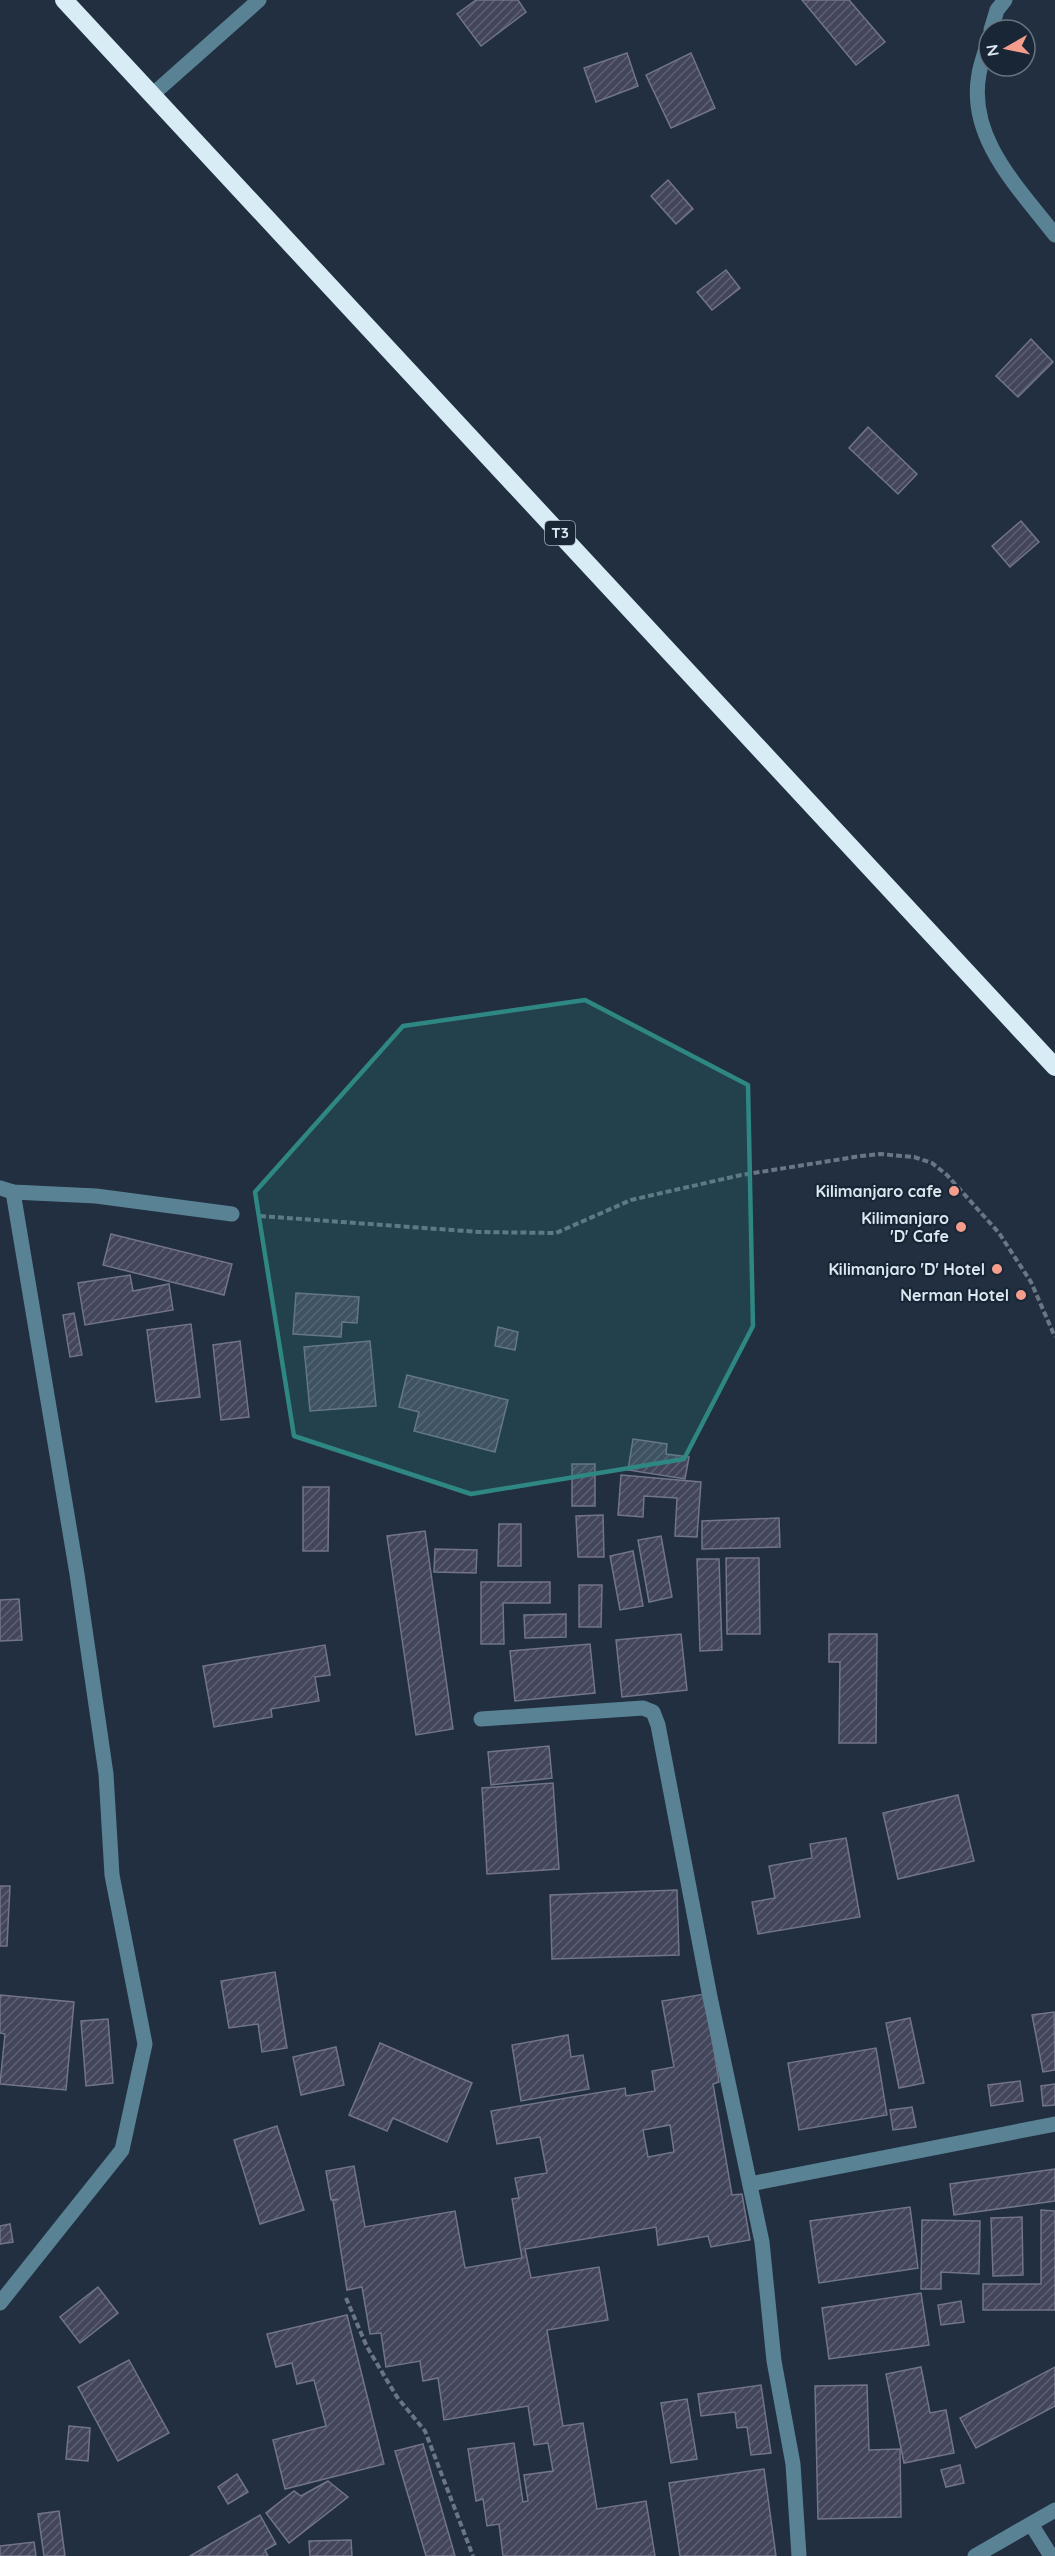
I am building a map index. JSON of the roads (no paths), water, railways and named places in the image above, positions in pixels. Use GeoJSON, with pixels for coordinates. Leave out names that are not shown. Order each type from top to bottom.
{"type":"FeatureCollection","features":[{"type":"Feature","properties":{"kind":"highway","name":"T3"},"geometry":{"type":"LineString","coordinates":[[64,0],[1055,1067]]}},
{"type":"Feature","properties":{"kind":"street"},"geometry":{"type":"LineString","coordinates":[[152,95],[259,0]]}},
{"type":"Feature","properties":{"kind":"street"},"geometry":{"type":"LineString","coordinates":[[995,18],[997,10],[1005,0]]}},
{"type":"Feature","properties":{"kind":"street"},"geometry":{"type":"LineString","coordinates":[[979,78],[980,116],[993,154],[1055,235]]}},
{"type":"Feature","properties":{"kind":"street"},"geometry":{"type":"LineString","coordinates":[[0,2303],[122,2150],[145,2044],[111,1875],[105,1762],[75,1562],[7,1190],[96,1196],[232,1214]]}},
{"type":"Feature","properties":{"kind":"street"},"geometry":{"type":"LineString","coordinates":[[480,1719],[643,1708],[653,1712],[658,1725],[710,1997],[762,2242],[774,2361],[793,2464],[799,2556]]}},
{"type":"Feature","properties":{"kind":"street"},"geometry":{"type":"LineString","coordinates":[[750,2184],[1055,2124]]}},
{"type":"Feature","properties":{"kind":"street"},"geometry":{"type":"LineString","coordinates":[[975,2556],[1055,2510]]}},
{"type":"Feature","properties":{"kind":"street"},"geometry":{"type":"LineString","coordinates":[[1031,2524],[1051,2556]]}},
{"type":"Feature","properties":{"kind":"place","name":"Kilimanjaro cafe"},"geometry":{"type":"Point","coordinates":[954,1191]}},
{"type":"Feature","properties":{"kind":"place","name":"Kilimanjaro 'D' Cafe"},"geometry":{"type":"Point","coordinates":[961,1227]}},
{"type":"Feature","properties":{"kind":"place","name":"Kilimanjaro 'D' Hotel"},"geometry":{"type":"Point","coordinates":[997,1269]}},
{"type":"Feature","properties":{"kind":"place","name":"Nerman Hotel"},"geometry":{"type":"Point","coordinates":[1021,1295]}}]}
